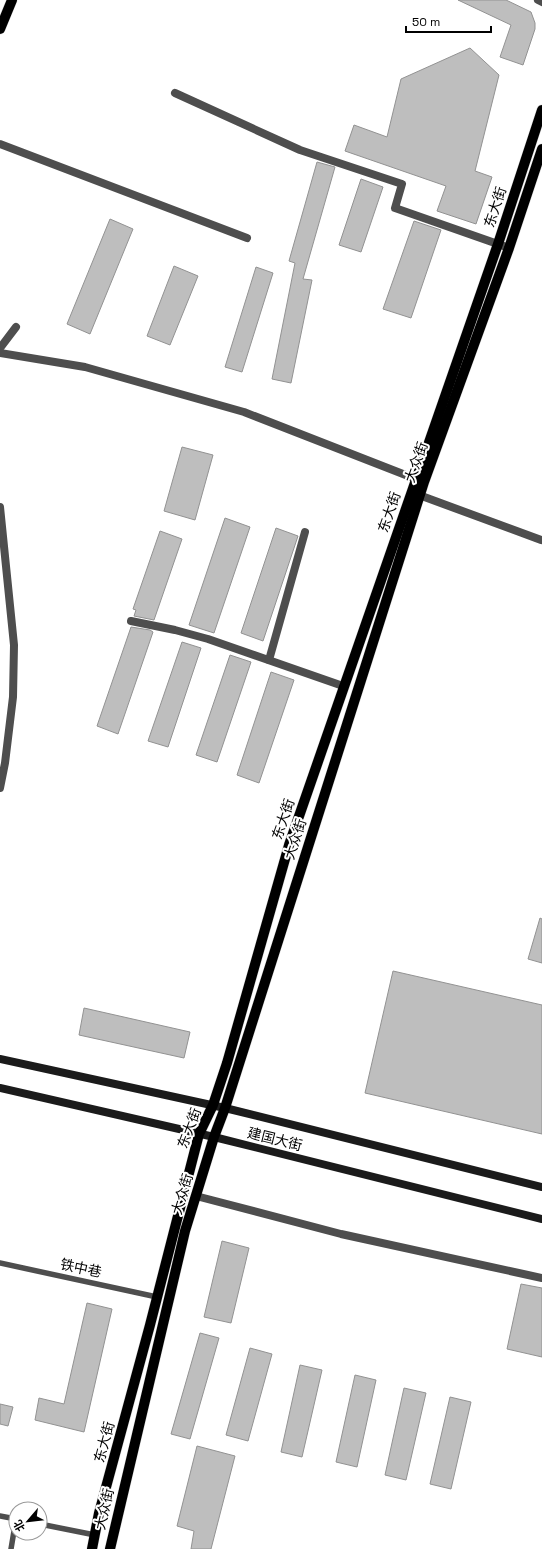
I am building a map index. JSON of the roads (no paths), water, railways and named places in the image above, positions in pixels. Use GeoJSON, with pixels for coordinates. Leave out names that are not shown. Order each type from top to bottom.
{"type":"FeatureCollection","features":[{"type":"Feature","properties":{"kind":"main road"},"geometry":{"type":"LineString","coordinates":[[0,29],[12,0]]}},
{"type":"Feature","properties":{"kind":"main road","name":"东大街"},"geometry":{"type":"LineString","coordinates":[[92,1549],[99,1513],[199,1134],[213,1105],[227,1064],[289,845],[343,686],[419,480],[542,110]]}},
{"type":"Feature","properties":{"kind":"main road","name":"大众街"},"geometry":{"type":"LineString","coordinates":[[110,1549],[185,1231],[214,1137],[225,1108],[419,495],[419,480],[509,248],[542,149]]}},
{"type":"Feature","properties":{"kind":"street"},"geometry":{"type":"LineString","coordinates":[[538,0],[542,2]]}},
{"type":"Feature","properties":{"kind":"street"},"geometry":{"type":"LineString","coordinates":[[175,93],[300,150],[402,184],[395,208],[509,248]]}},
{"type":"Feature","properties":{"kind":"street"},"geometry":{"type":"LineString","coordinates":[[0,144],[246,238]]}},
{"type":"Feature","properties":{"kind":"street"},"geometry":{"type":"LineString","coordinates":[[0,348],[16,327]]}},
{"type":"Feature","properties":{"kind":"street"},"geometry":{"type":"LineString","coordinates":[[0,353],[86,367],[244,412],[419,480]]}},
{"type":"Feature","properties":{"kind":"street"},"geometry":{"type":"LineString","coordinates":[[419,495],[542,541]]}},
{"type":"Feature","properties":{"kind":"street"},"geometry":{"type":"LineString","coordinates":[[0,507],[14,645],[13,697],[5,763],[0,788]]}},
{"type":"Feature","properties":{"kind":"street"},"geometry":{"type":"LineString","coordinates":[[268,660],[305,532]]}},
{"type":"Feature","properties":{"kind":"street"},"geometry":{"type":"LineString","coordinates":[[131,621],[175,630],[208,639],[343,686]]}},
{"type":"Feature","properties":{"kind":"street","name":"建国大街"},"geometry":{"type":"LineString","coordinates":[[0,1059],[213,1105],[542,1187]]}},
{"type":"Feature","properties":{"kind":"street","name":"建国大街"},"geometry":{"type":"LineString","coordinates":[[0,1088],[214,1137],[542,1219]]}},
{"type":"Feature","properties":{"kind":"street"},"geometry":{"type":"LineString","coordinates":[[196,1196],[341,1234],[542,1278]]}},
{"type":"Feature","properties":{"kind":"lane","name":"铁中巷"},"geometry":{"type":"LineString","coordinates":[[0,1263],[157,1297]]}},
{"type":"Feature","properties":{"kind":"lane"},"geometry":{"type":"LineString","coordinates":[[48,1526],[95,1535]]}}]}
